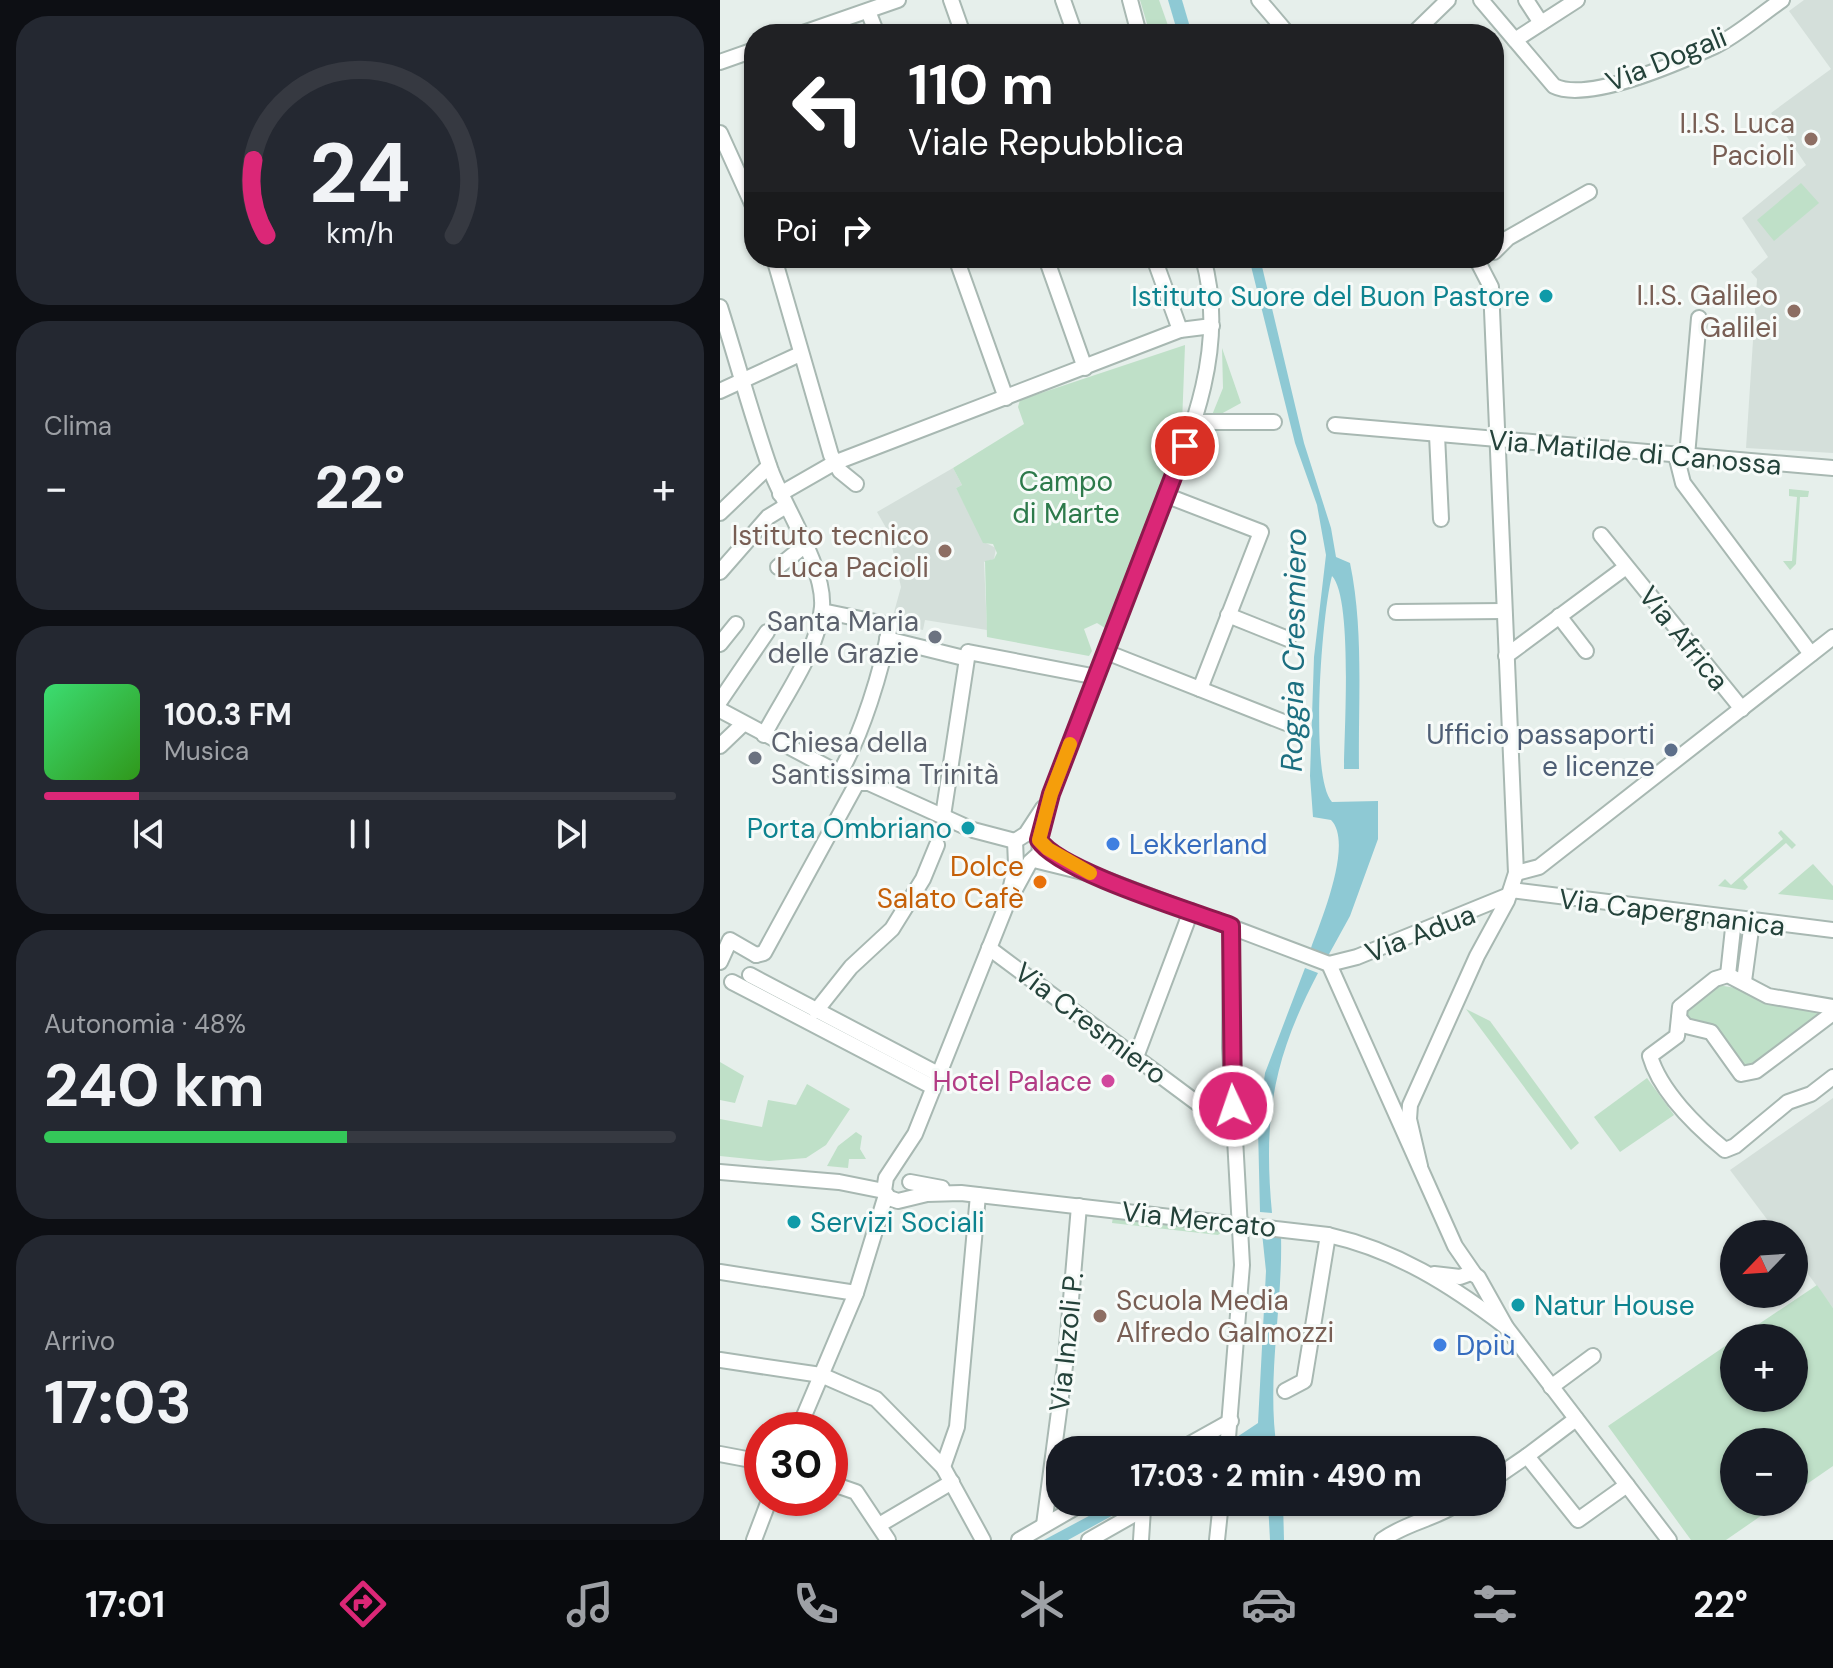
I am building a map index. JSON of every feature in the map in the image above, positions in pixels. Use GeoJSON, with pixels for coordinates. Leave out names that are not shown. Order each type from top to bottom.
{"type":"FeatureCollection","features":[{"type":"Feature","properties":{"kind":"street"},"geometry":{"type":"LineString","coordinates":[[830,24],[898,0]]}},
{"type":"Feature","properties":{"kind":"street"},"geometry":{"type":"LineString","coordinates":[[951,0],[959,24]]}},
{"type":"Feature","properties":{"kind":"street"},"geometry":{"type":"LineString","coordinates":[[1063,0],[1071,24]]}},
{"type":"Feature","properties":{"kind":"street"},"geometry":{"type":"LineString","coordinates":[[1130,0],[1136,24]]}},
{"type":"Feature","properties":{"kind":"street"},"geometry":{"type":"LineString","coordinates":[[1259,0],[1279,24]]}},
{"type":"Feature","properties":{"kind":"street"},"geometry":{"type":"LineString","coordinates":[[1423,24],[1448,0]]}},
{"type":"Feature","properties":{"kind":"street","name":"Via Dogali"},"geometry":{"type":"LineString","coordinates":[[1481,0],[1501,24]]}},
{"type":"Feature","properties":{"kind":"street"},"geometry":{"type":"LineString","coordinates":[[1526,0],[1541,23]]}},
{"type":"Feature","properties":{"kind":"street"},"geometry":{"type":"LineString","coordinates":[[1515,40],[1577,0]]}},
{"type":"Feature","properties":{"kind":"street","name":"Via Dogali"},"geometry":{"type":"LineString","coordinates":[[1504,27],[1554,86],[1564,92],[1612,86],[1717,45],[1782,0]]}},
{"type":"Feature","properties":{"kind":"street"},"geometry":{"type":"LineString","coordinates":[[868,11],[873,24]]}},
{"type":"Feature","properties":{"kind":"street"},"geometry":{"type":"LineString","coordinates":[[720,62],[744,54]]}},
{"type":"Feature","properties":{"kind":"street"},"geometry":{"type":"LineString","coordinates":[[720,133],[744,186]]}},
{"type":"Feature","properties":{"kind":"street"},"geometry":{"type":"LineString","coordinates":[[1504,242],[1589,192]]}},
{"type":"Feature","properties":{"kind":"street"},"geometry":{"type":"LineString","coordinates":[[778,268],[800,354],[834,463],[856,484]]}},
{"type":"Feature","properties":{"kind":"street"},"geometry":{"type":"LineString","coordinates":[[962,268],[1006,398]]}},
{"type":"Feature","properties":{"kind":"street"},"geometry":{"type":"LineString","coordinates":[[1050,268],[1085,368]]}},
{"type":"Feature","properties":{"kind":"street"},"geometry":{"type":"LineString","coordinates":[[1158,268],[1180,330]]}},
{"type":"Feature","properties":{"kind":"street"},"geometry":{"type":"LineString","coordinates":[[1006,906],[1016,864],[1051,794],[1200,407],[1212,326],[1210,283],[1206,268]]}},
{"type":"Feature","properties":{"kind":"street"},"geometry":{"type":"LineString","coordinates":[[1420,1166],[1410,1125],[1410,1105],[1510,893],[1516,873],[1491,287],[1484,268]]}},
{"type":"Feature","properties":{"kind":"street"},"geometry":{"type":"LineString","coordinates":[[720,307],[769,466],[817,576],[822,611],[807,656],[764,735]]}},
{"type":"Feature","properties":{"kind":"street"},"geometry":{"type":"LineString","coordinates":[[1699,318],[1682,455],[1683,483],[1811,654]]}},
{"type":"Feature","properties":{"kind":"street"},"geometry":{"type":"LineString","coordinates":[[720,572],[783,500],[834,463],[1180,330],[1212,326]]}},
{"type":"Feature","properties":{"kind":"street"},"geometry":{"type":"LineString","coordinates":[[720,391],[742,378],[800,354]]}},
{"type":"Feature","properties":{"kind":"street"},"geometry":{"type":"LineString","coordinates":[[1194,422],[1274,422]]}},
{"type":"Feature","properties":{"kind":"street","name":"Via Matilde di Canossa"},"geometry":{"type":"LineString","coordinates":[[1335,425],[1833,468]]}},
{"type":"Feature","properties":{"kind":"street"},"geometry":{"type":"LineString","coordinates":[[1437,435],[1441,519]]}},
{"type":"Feature","properties":{"kind":"street"},"geometry":{"type":"LineString","coordinates":[[720,513],[769,466]]}},
{"type":"Feature","properties":{"kind":"street"},"geometry":{"type":"LineString","coordinates":[[1165,495],[1261,532],[1200,689]]}},
{"type":"Feature","properties":{"kind":"street","name":"Via Africa"},"geometry":{"type":"LineString","coordinates":[[1601,535],[1742,709]]}},
{"type":"Feature","properties":{"kind":"street"},"geometry":{"type":"LineString","coordinates":[[778,567],[804,546]]}},
{"type":"Feature","properties":{"kind":"street","name":"Via Africa"},"geometry":{"type":"LineString","coordinates":[[1506,656],[1626,567]]}},
{"type":"Feature","properties":{"kind":"street"},"geometry":{"type":"LineString","coordinates":[[822,611],[964,658]]}},
{"type":"Feature","properties":{"kind":"street"},"geometry":{"type":"LineString","coordinates":[[1396,612],[1504,611]]}},
{"type":"Feature","properties":{"kind":"street"},"geometry":{"type":"LineString","coordinates":[[1228,615],[1288,639]]}},
{"type":"Feature","properties":{"kind":"street"},"geometry":{"type":"LineString","coordinates":[[1559,616],[1586,651]]}},
{"type":"Feature","properties":{"kind":"street"},"geometry":{"type":"LineString","coordinates":[[720,644],[736,624]]}},
{"type":"Feature","properties":{"kind":"street"},"geometry":{"type":"LineString","coordinates":[[720,701],[767,632]]}},
{"type":"Feature","properties":{"kind":"street"},"geometry":{"type":"LineString","coordinates":[[839,774],[847,760],[888,632]]}},
{"type":"Feature","properties":{"kind":"street"},"geometry":{"type":"LineString","coordinates":[[1516,873],[1539,867],[1833,637]]}},
{"type":"Feature","properties":{"kind":"street"},"geometry":{"type":"LineString","coordinates":[[943,816],[964,658],[973,650],[1097,677]]}},
{"type":"Feature","properties":{"kind":"street"},"geometry":{"type":"LineString","coordinates":[[1106,652],[1286,723]]}},
{"type":"Feature","properties":{"kind":"street"},"geometry":{"type":"LineString","coordinates":[[720,710],[839,774],[855,786],[869,783],[968,828],[1027,843],[1091,874],[1329,964],[1472,1279],[1669,1540]]}},
{"type":"Feature","properties":{"kind":"street"},"geometry":{"type":"LineString","coordinates":[[720,746],[743,724]]}},
{"type":"Feature","properties":{"kind":"street"},"geometry":{"type":"LineString","coordinates":[[720,962],[725,938],[756,955],[764,953],[855,786]]}},
{"type":"Feature","properties":{"kind":"street"},"geometry":{"type":"LineString","coordinates":[[1027,843],[1021,861],[1091,874]]}},
{"type":"Feature","properties":{"kind":"street"},"geometry":{"type":"LineString","coordinates":[[806,1412],[856,1293],[891,1190],[1006,906],[1032,861],[1040,853],[1027,843]]}},
{"type":"Feature","properties":{"kind":"street"},"geometry":{"type":"LineString","coordinates":[[816,1011],[851,967],[892,929],[923,879],[937,845]]}},
{"type":"Feature","properties":{"kind":"street","name":"Via Adua"},"geometry":{"type":"LineString","coordinates":[[1329,964],[1357,957],[1473,913],[1510,893]]}},
{"type":"Feature","properties":{"kind":"street","name":"Via Capergnanica"},"geometry":{"type":"LineString","coordinates":[[1510,893],[1833,930]]}},
{"type":"Feature","properties":{"kind":"street"},"geometry":{"type":"LineString","coordinates":[[1136,1057],[1191,911]]}},
{"type":"Feature","properties":{"kind":"street"},"geometry":{"type":"LineString","coordinates":[[1473,913],[1483,917],[1488,938]]}},
{"type":"Feature","properties":{"kind":"street"},"geometry":{"type":"LineString","coordinates":[[1728,975],[1734,919]]}},
{"type":"Feature","properties":{"kind":"street"},"geometry":{"type":"LineString","coordinates":[[1744,981],[1752,922]]}},
{"type":"Feature","properties":{"kind":"street"},"geometry":{"type":"LineString","coordinates":[[1229,1436],[1245,1225],[1233,1106],[1231,926]]}},
{"type":"Feature","properties":{"kind":"street","name":"Via Cresmiero"},"geometry":{"type":"LineString","coordinates":[[989,948],[1215,1113],[1226,1113],[1233,1106]]}},
{"type":"Feature","properties":{"kind":"street"},"geometry":{"type":"LineString","coordinates":[[750,975],[756,955]]}},
{"type":"Feature","properties":{"kind":"street"},"geometry":{"type":"LineString","coordinates":[[1342,988],[1344,971],[1357,957]]}},
{"type":"Feature","properties":{"kind":"street"},"geometry":{"type":"LineString","coordinates":[[726,979],[750,975],[816,1011],[850,1037]]}},
{"type":"Feature","properties":{"kind":"street"},"geometry":{"type":"LineString","coordinates":[[1833,1007],[1768,996],[1728,975],[1715,979],[1680,1007],[1677,1036],[1650,1056],[1654,1069],[1680,1104],[1725,1150],[1797,1097],[1811,1094],[1833,1077]]}},
{"type":"Feature","properties":{"kind":"street"},"geometry":{"type":"LineString","coordinates":[[726,979],[936,1081]]}},
{"type":"Feature","properties":{"kind":"street"},"geometry":{"type":"LineString","coordinates":[[1679,1018],[1686,1026],[1711,1032],[1741,1074],[1756,1071],[1833,1013]]}},
{"type":"Feature","properties":{"kind":"street"},"geometry":{"type":"LineString","coordinates":[[1387,1095],[1410,1105]]}},
{"type":"Feature","properties":{"kind":"street"},"geometry":{"type":"LineString","coordinates":[[891,1190],[908,1179],[915,1134]]}},
{"type":"Feature","properties":{"kind":"street","name":"Via Mercato"},"geometry":{"type":"LineString","coordinates":[[720,1172],[839,1182],[891,1190],[961,1193],[1328,1235],[1369,1244],[1429,1273],[1506,1327]]}},
{"type":"Feature","properties":{"kind":"street","name":"Via Mercato"},"geometry":{"type":"LineString","coordinates":[[891,1190],[897,1173],[908,1179],[961,1193]]}},
{"type":"Feature","properties":{"kind":"street"},"geometry":{"type":"LineString","coordinates":[[943,1467],[957,1427],[978,1195]]}},
{"type":"Feature","properties":{"kind":"street","name":"Via Inzoli P."},"geometry":{"type":"LineString","coordinates":[[1044,1525],[1066,1358],[1079,1206]]}},
{"type":"Feature","properties":{"kind":"street"},"geometry":{"type":"LineString","coordinates":[[1285,1391],[1304,1381],[1328,1235]]}},
{"type":"Feature","properties":{"kind":"street"},"geometry":{"type":"LineString","coordinates":[[720,1272],[856,1293]]}},
{"type":"Feature","properties":{"kind":"street","name":"Via Mercato"},"geometry":{"type":"LineString","coordinates":[[1429,1273],[1472,1279]]}},
{"type":"Feature","properties":{"kind":"street"},"geometry":{"type":"LineString","coordinates":[[1472,1279],[1476,1296],[1462,1296],[1456,1287],[1472,1279]]}},
{"type":"Feature","properties":{"kind":"street"},"geometry":{"type":"LineString","coordinates":[[1551,1387],[1593,1356]]}},
{"type":"Feature","properties":{"kind":"street"},"geometry":{"type":"LineString","coordinates":[[720,1360],[821,1375],[876,1399],[943,1467],[983,1540]]}},
{"type":"Feature","properties":{"kind":"street"},"geometry":{"type":"LineString","coordinates":[[1506,1470],[1576,1419]]}},
{"type":"Feature","properties":{"kind":"street"},"geometry":{"type":"LineString","coordinates":[[1204,1436],[1231,1421]]}},
{"type":"Feature","properties":{"kind":"street"},"geometry":{"type":"LineString","coordinates":[[720,1454],[744,1459]]}},
{"type":"Feature","properties":{"kind":"street"},"geometry":{"type":"LineString","coordinates":[[1527,1456],[1578,1520],[1627,1485]]}},
{"type":"Feature","properties":{"kind":"street"},"geometry":{"type":"LineString","coordinates":[[879,1525],[952,1482]]}},
{"type":"Feature","properties":{"kind":"street"},"geometry":{"type":"LineString","coordinates":[[848,1489],[856,1492],[888,1540]]}},
{"type":"Feature","properties":{"kind":"street"},"geometry":{"type":"LineString","coordinates":[[754,1540],[763,1516]]}},
{"type":"Feature","properties":{"kind":"street"},"geometry":{"type":"LineString","coordinates":[[1019,1540],[1060,1516]]}},
{"type":"Feature","properties":{"kind":"street"},"geometry":{"type":"LineString","coordinates":[[1089,1540],[1132,1516]]}},
{"type":"Feature","properties":{"kind":"street"},"geometry":{"type":"LineString","coordinates":[[1141,1540],[1147,1516]]}},
{"type":"Feature","properties":{"kind":"street"},"geometry":{"type":"LineString","coordinates":[[1217,1540],[1220,1516]]}},
{"type":"Feature","properties":{"kind":"street"},"geometry":{"type":"LineString","coordinates":[[1382,1540],[1404,1525],[1437,1516]]}},
{"type":"Feature","properties":{"kind":"shaded area"},"geometry":{"type":"Polygon","coordinates":[[[1804,0],[1833,0],[1833,453],[1746,448],[1757,279],[1751,272],[1768,257],[1742,218],[1806,165],[1771,113],[1831,69],[1789,11],[1804,0]]]}},
{"type":"Feature","properties":{"kind":"shaded area","name":"Istituto tecnico Luca Pacioli"},"geometry":{"type":"Polygon","coordinates":[[[953,468],[962,485],[956,488],[984,542],[996,548],[994,559],[984,562],[987,630],[925,620],[923,630],[891,623],[901,587],[889,533],[877,512],[953,468]]]}},
{"type":"Feature","properties":{"kind":"shaded area"},"geometry":{"type":"Polygon","coordinates":[[[1833,1098],[1833,1308],[1808,1274],[1808,1220],[1768,1220],[1730,1170],[1833,1098]]]}},
{"type":"Feature","properties":{"kind":"green space"},"geometry":{"type":"Polygon","coordinates":[[[1140,0],[1159,0],[1167,24],[1147,24],[1140,0]]]}},
{"type":"Feature","properties":{"kind":"green space"},"geometry":{"type":"Polygon","coordinates":[[[1801,183],[1819,203],[1774,241],[1757,220],[1801,183]]]}},
{"type":"Feature","properties":{"kind":"green space","name":"Campo di Marte"},"geometry":{"type":"Polygon","coordinates":[[[1185,345],[1182,424],[1112,618],[1105,628],[1097,623],[1084,629],[1092,651],[1089,656],[987,637],[985,561],[994,559],[997,553],[993,544],[983,543],[956,488],[962,485],[953,468],[1024,424],[1018,407],[1020,400],[1185,345]]]}},
{"type":"Feature","properties":{"kind":"green space"},"geometry":{"type":"Polygon","coordinates":[[[1222,348],[1241,403],[1210,420],[1223,388],[1222,348]]]}},
{"type":"Feature","properties":{"kind":"green space"},"geometry":{"type":"Polygon","coordinates":[[[1789,489],[1809,491],[1808,497],[1800,497],[1796,564],[1790,570],[1783,561],[1792,561],[1797,497],[1789,496],[1789,489]]]}},
{"type":"Feature","properties":{"kind":"green space"},"geometry":{"type":"Polygon","coordinates":[[[1781,830],[1796,845],[1792,849],[1786,843],[1743,880],[1748,887],[1745,890],[1718,886],[1725,879],[1731,885],[1783,839],[1778,833],[1781,830]]]}},
{"type":"Feature","properties":{"kind":"green space"},"geometry":{"type":"Polygon","coordinates":[[[1813,864],[1833,886],[1833,900],[1778,894],[1813,864]]]}},
{"type":"Feature","properties":{"kind":"green space"},"geometry":{"type":"Polygon","coordinates":[[[1717,985],[1820,1009],[1822,1013],[1748,1070],[1686,1019],[1686,1006],[1717,985]]]}},
{"type":"Feature","properties":{"kind":"green space"},"geometry":{"type":"Polygon","coordinates":[[[1466,1009],[1490,1021],[1579,1143],[1571,1150],[1466,1009]]]}},
{"type":"Feature","properties":{"kind":"green space"},"geometry":{"type":"Polygon","coordinates":[[[720,1062],[744,1076],[735,1103],[720,1100],[720,1062]]]}},
{"type":"Feature","properties":{"kind":"green space"},"geometry":{"type":"Polygon","coordinates":[[[1647,1078],[1674,1115],[1620,1152],[1594,1117],[1647,1078]]]}},
{"type":"Feature","properties":{"kind":"green space"},"geometry":{"type":"Polygon","coordinates":[[[807,1084],[850,1109],[826,1145],[806,1158],[769,1161],[720,1156],[720,1119],[762,1127],[768,1100],[796,1105],[807,1084]]]}},
{"type":"Feature","properties":{"kind":"green space"},"geometry":{"type":"Polygon","coordinates":[[[856,1132],[862,1136],[860,1149],[866,1159],[849,1159],[848,1168],[827,1166],[838,1146],[856,1132]]]}},
{"type":"Feature","properties":{"kind":"green space"},"geometry":{"type":"Polygon","coordinates":[[[1113,1217],[1225,1229],[1218,1235],[1112,1223],[1113,1217]]]}},
{"type":"Feature","properties":{"kind":"green space"},"geometry":{"type":"Polygon","coordinates":[[[1817,1285],[1833,1308],[1833,1466],[1808,1483],[1808,1428],[1720,1428],[1720,1516],[1761,1516],[1726,1540],[1691,1540],[1608,1426],[1720,1350],[1720,1412],[1808,1412],[1808,1324],[1759,1324],[1783,1308],[1808,1308],[1808,1291],[1817,1285]]]}},
{"type":"Feature","properties":{"kind":"water"},"geometry":{"type":"Polygon","coordinates":[[[1168,0],[1182,0],[1189,24],[1175,24],[1168,0]]]}},
{"type":"Feature","properties":{"kind":"water","name":"Roggia Cresmiero"},"geometry":{"type":"Polygon","coordinates":[[[1251,268],[1262,268],[1304,443],[1331,528],[1336,557],[1350,563],[1354,588],[1359,640],[1359,769],[1344,769],[1345,637],[1339,589],[1332,576],[1320,693],[1319,729],[1325,787],[1332,802],[1378,801],[1378,839],[1350,916],[1328,956],[1311,948],[1333,883],[1339,846],[1337,831],[1331,820],[1313,817],[1310,776],[1314,657],[1326,555],[1317,505],[1295,443],[1251,268]]]}},
{"type":"Feature","properties":{"kind":"water"},"geometry":{"type":"Polygon","coordinates":[[[1305,968],[1318,973],[1281,1061],[1269,1147],[1272,1213],[1260,1212],[1258,1128],[1265,1073],[1305,968]]]}},
{"type":"Feature","properties":{"kind":"water"},"geometry":{"type":"Polygon","coordinates":[[[1262,1233],[1281,1235],[1273,1396],[1275,1436],[1238,1436],[1258,1423],[1266,1271],[1262,1233]]]}},
{"type":"Feature","properties":{"kind":"water"},"geometry":{"type":"Polygon","coordinates":[[[1089,1516],[1112,1516],[1068,1540],[1044,1540],[1089,1516]]]}},
{"type":"Feature","properties":{"kind":"water"},"geometry":{"type":"Polygon","coordinates":[[[1269,1516],[1283,1516],[1284,1540],[1270,1540],[1269,1516]]]}},
{"type":"Feature","properties":{"kind":"slow traffic"},"geometry":{"type":"LineString","coordinates":[[1070,744],[1051,794],[1039,840],[1048,849],[1090,873]]}},
{"type":"Feature","properties":{"kind":"place","name":"I.I.S. Luca Pacioli"},"geometry":{"type":"Point","coordinates":[1811,139]}},
{"type":"Feature","properties":{"kind":"place","name":"Istituto Suore del Buon Pastore"},"geometry":{"type":"Point","coordinates":[1546,296]}},
{"type":"Feature","properties":{"kind":"place","name":"I.I.S. Galileo Galilei"},"geometry":{"type":"Point","coordinates":[1794,311]}},
{"type":"Feature","properties":{"kind":"place","name":"Istituto tecnico Luca Pacioli"},"geometry":{"type":"Point","coordinates":[945,551]}},
{"type":"Feature","properties":{"kind":"place","name":"Santa Maria delle Grazie"},"geometry":{"type":"Point","coordinates":[935,637]}},
{"type":"Feature","properties":{"kind":"place","name":"Ufficio passaporti e licenze"},"geometry":{"type":"Point","coordinates":[1671,750]}},
{"type":"Feature","properties":{"kind":"place","name":"Chiesa della Santissima Trinità"},"geometry":{"type":"Point","coordinates":[755,758]}},
{"type":"Feature","properties":{"kind":"place","name":"Porta Ombriano"},"geometry":{"type":"Point","coordinates":[968,828]}},
{"type":"Feature","properties":{"kind":"place","name":"Lekkerland"},"geometry":{"type":"Point","coordinates":[1113,844]}},
{"type":"Feature","properties":{"kind":"place","name":"Dolce Salato Cafè"},"geometry":{"type":"Point","coordinates":[1040,882]}},
{"type":"Feature","properties":{"kind":"place","name":"Hotel Palace"},"geometry":{"type":"Point","coordinates":[1108,1081]}},
{"type":"Feature","properties":{"kind":"place","name":"Servizi Sociali"},"geometry":{"type":"Point","coordinates":[794,1222]}},
{"type":"Feature","properties":{"kind":"place","name":"Natur House"},"geometry":{"type":"Point","coordinates":[1518,1305]}},
{"type":"Feature","properties":{"kind":"place","name":"Scuola Media Alfredo Galmozzi"},"geometry":{"type":"Point","coordinates":[1100,1316]}},
{"type":"Feature","properties":{"kind":"place","name":"Dpiù"},"geometry":{"type":"Point","coordinates":[1440,1345]}},
{"type":"Feature","properties":{"kind":"route"},"geometry":{"type":"LineString","coordinates":[[1185,446],[1051,794],[1039,840],[1048,849],[1091,874],[1231,926],[1233,1106]]}}]}
